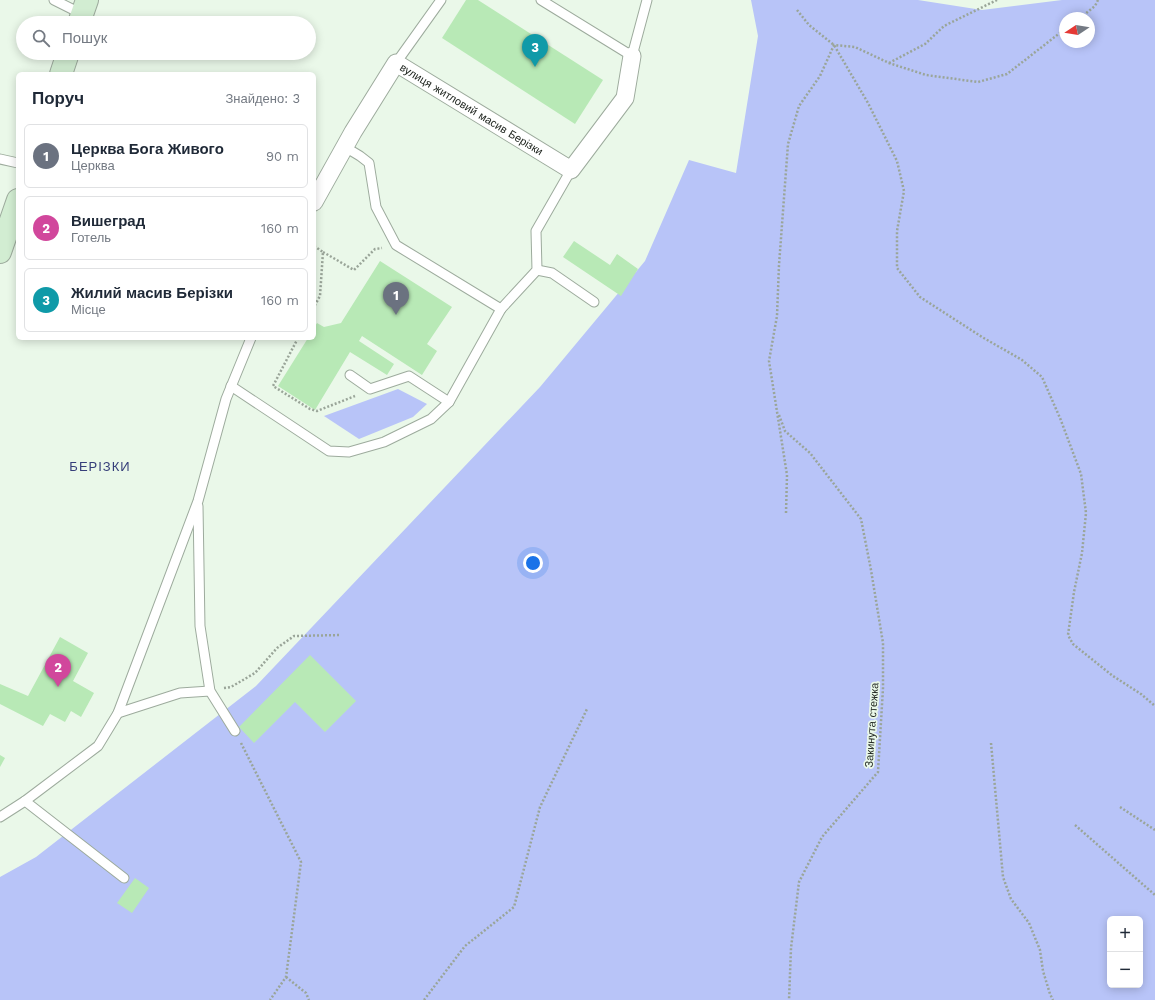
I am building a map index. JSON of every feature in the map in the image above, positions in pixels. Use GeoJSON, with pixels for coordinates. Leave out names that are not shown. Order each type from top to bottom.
{"type":"FeatureCollection","features":[{"type":"Feature","properties":{"kind":"main road"},"geometry":{"type":"LineString","coordinates":[[62,72],[66,60]]}},
{"type":"Feature","properties":{"kind":"main road"},"geometry":{"type":"LineString","coordinates":[[0,252],[16,206]]}},
{"type":"Feature","properties":{"kind":"street"},"geometry":{"type":"LineString","coordinates":[[571,170],[625,98],[632,56]]}},
{"type":"Feature","properties":{"kind":"street","name":"вулиця житловий масив Берізки"},"geometry":{"type":"LineString","coordinates":[[316,198],[396,63],[571,170]]}},
{"type":"Feature","properties":{"kind":"lane"},"geometry":{"type":"LineString","coordinates":[[54,0],[82,12]]}},
{"type":"Feature","properties":{"kind":"lane"},"geometry":{"type":"LineString","coordinates":[[396,63],[441,0]]}},
{"type":"Feature","properties":{"kind":"lane"},"geometry":{"type":"LineString","coordinates":[[541,0],[632,56],[647,0]]}},
{"type":"Feature","properties":{"kind":"lane"},"geometry":{"type":"LineString","coordinates":[[345,147],[369,162],[376,207],[396,245],[501,309]]}},
{"type":"Feature","properties":{"kind":"lane"},"geometry":{"type":"LineString","coordinates":[[0,159],[16,163]]}},
{"type":"Feature","properties":{"kind":"lane"},"geometry":{"type":"LineString","coordinates":[[232,386],[329,451],[349,452],[384,442],[431,419],[449,402],[501,309],[537,270],[536,231],[571,170]]}},
{"type":"Feature","properties":{"kind":"lane"},"geometry":{"type":"LineString","coordinates":[[537,270],[552,273],[594,302]]}},
{"type":"Feature","properties":{"kind":"lane"},"geometry":{"type":"LineString","coordinates":[[0,817],[25,801],[98,746],[118,713],[198,501],[226,399],[250,340]]}},
{"type":"Feature","properties":{"kind":"lane"},"geometry":{"type":"LineString","coordinates":[[350,375],[370,389],[408,376],[449,402]]}},
{"type":"Feature","properties":{"kind":"lane"},"geometry":{"type":"LineString","coordinates":[[198,501],[200,626],[210,691],[234,730]]}},
{"type":"Feature","properties":{"kind":"lane"},"geometry":{"type":"LineString","coordinates":[[118,713],[180,693],[210,691]]}},
{"type":"Feature","properties":{"kind":"lane"},"geometry":{"type":"LineString","coordinates":[[25,801],[124,878]]}},
{"type":"Feature","properties":{"kind":"path"},"geometry":{"type":"LineString","coordinates":[[889,63],[925,44],[944,26],[997,0]]}},
{"type":"Feature","properties":{"kind":"path"},"geometry":{"type":"LineString","coordinates":[[1088,12],[1095,6],[1098,0]]}},
{"type":"Feature","properties":{"kind":"path"},"geometry":{"type":"LineString","coordinates":[[797,10],[809,25],[834,45],[868,103],[897,161],[904,191],[897,231],[897,268],[920,297],[982,337],[1022,360],[1042,377],[1060,418],[1081,474],[1086,513],[1082,553],[1074,592],[1068,635],[1073,644],[1113,676],[1141,694],[1155,706]]}},
{"type":"Feature","properties":{"kind":"path"},"geometry":{"type":"LineString","coordinates":[[834,45],[855,46],[889,63],[926,75],[978,82],[1007,74],[1059,34]]}},
{"type":"Feature","properties":{"kind":"path"},"geometry":{"type":"LineString","coordinates":[[786,513],[787,475],[769,362],[777,316],[779,265],[788,144],[799,106],[820,76],[834,45]]}},
{"type":"Feature","properties":{"kind":"path"},"geometry":{"type":"LineString","coordinates":[[316,247],[354,270],[375,249],[396,245]]}},
{"type":"Feature","properties":{"kind":"path"},"geometry":{"type":"LineString","coordinates":[[316,303],[320,296],[323,252]]}},
{"type":"Feature","properties":{"kind":"path"},"geometry":{"type":"LineString","coordinates":[[297,340],[273,386],[310,409],[317,411],[370,389]]}},
{"type":"Feature","properties":{"kind":"path","name":"Закинута стежка"},"geometry":{"type":"LineString","coordinates":[[777,410],[785,431],[810,453],[861,519],[883,644],[883,688],[878,772],[822,837],[799,882],[791,948],[789,1000]]}},
{"type":"Feature","properties":{"kind":"path"},"geometry":{"type":"LineString","coordinates":[[210,691],[231,687],[255,673],[277,648],[294,636],[341,636]]}},
{"type":"Feature","properties":{"kind":"path"},"geometry":{"type":"LineString","coordinates":[[424,1000],[465,946],[514,907],[540,807],[587,709]]}},
{"type":"Feature","properties":{"kind":"path"},"geometry":{"type":"LineString","coordinates":[[234,730],[302,862],[286,977],[270,1000]]}},
{"type":"Feature","properties":{"kind":"path"},"geometry":{"type":"LineString","coordinates":[[991,743],[1004,877],[1011,899],[1028,923],[1037,943],[1050,994],[1054,1000]]}},
{"type":"Feature","properties":{"kind":"path"},"geometry":{"type":"LineString","coordinates":[[1120,808],[1155,830]]}},
{"type":"Feature","properties":{"kind":"path"},"geometry":{"type":"LineString","coordinates":[[1075,825],[1155,895]]}},
{"type":"Feature","properties":{"kind":"path"},"geometry":{"type":"LineString","coordinates":[[286,977],[306,993],[309,1000]]}},
{"type":"Feature","properties":{"kind":"shaded area"},"geometry":{"type":"Polygon","coordinates":[[[751,0],[918,0],[982,10],[1062,0],[1155,0],[1155,1000],[0,1000],[0,877],[36,857],[256,686],[540,387],[645,261],[689,160],[736,173],[758,36],[751,0]]]}},
{"type":"Feature","properties":{"kind":"shaded area"},"geometry":{"type":"Polygon","coordinates":[[[398,389],[427,404],[413,417],[359,439],[324,416],[398,389]]]}},
{"type":"Feature","properties":{"kind":"building"},"geometry":{"type":"Polygon","coordinates":[[[466,0],[478,0],[603,80],[575,124],[442,38],[466,0]]]}},
{"type":"Feature","properties":{"kind":"building"},"geometry":{"type":"Polygon","coordinates":[[[574,241],[610,265],[617,254],[638,269],[621,296],[563,257],[574,241]]]}},
{"type":"Feature","properties":{"kind":"building"},"geometry":{"type":"Polygon","coordinates":[[[380,261],[452,307],[427,344],[437,351],[422,375],[362,336],[359,341],[394,364],[387,375],[350,352],[315,410],[278,386],[307,340],[316,340],[317,323],[324,327],[341,323],[380,261]]]}},
{"type":"Feature","properties":{"kind":"building"},"geometry":{"type":"Polygon","coordinates":[[[60,637],[88,653],[73,681],[94,693],[81,717],[71,711],[65,722],[50,714],[43,726],[0,704],[0,684],[28,696],[60,637]]]}},
{"type":"Feature","properties":{"kind":"building"},"geometry":{"type":"Polygon","coordinates":[[[310,655],[356,701],[325,732],[295,702],[254,743],[239,727],[310,655]]]}},
{"type":"Feature","properties":{"kind":"building"},"geometry":{"type":"Polygon","coordinates":[[[0,755],[5,758],[0,767],[0,755]]]}},
{"type":"Feature","properties":{"kind":"building"},"geometry":{"type":"Polygon","coordinates":[[[135,878],[149,888],[132,913],[117,903],[135,878]]]}},
{"type":"Feature","properties":{"kind":"place","name":"Жилий масив Берізки"},"geometry":{"type":"Point","coordinates":[535,67]}},
{"type":"Feature","properties":{"kind":"place","name":"Церква Бога Живого"},"geometry":{"type":"Point","coordinates":[396,315]}},
{"type":"Feature","properties":{"kind":"place","name":"Вишеград"},"geometry":{"type":"Point","coordinates":[58,687]}},
{"type":"Feature","properties":{"kind":"district","name":"БЕРІЗКИ"},"geometry":{"type":"Point","coordinates":[100,466]}}]}
